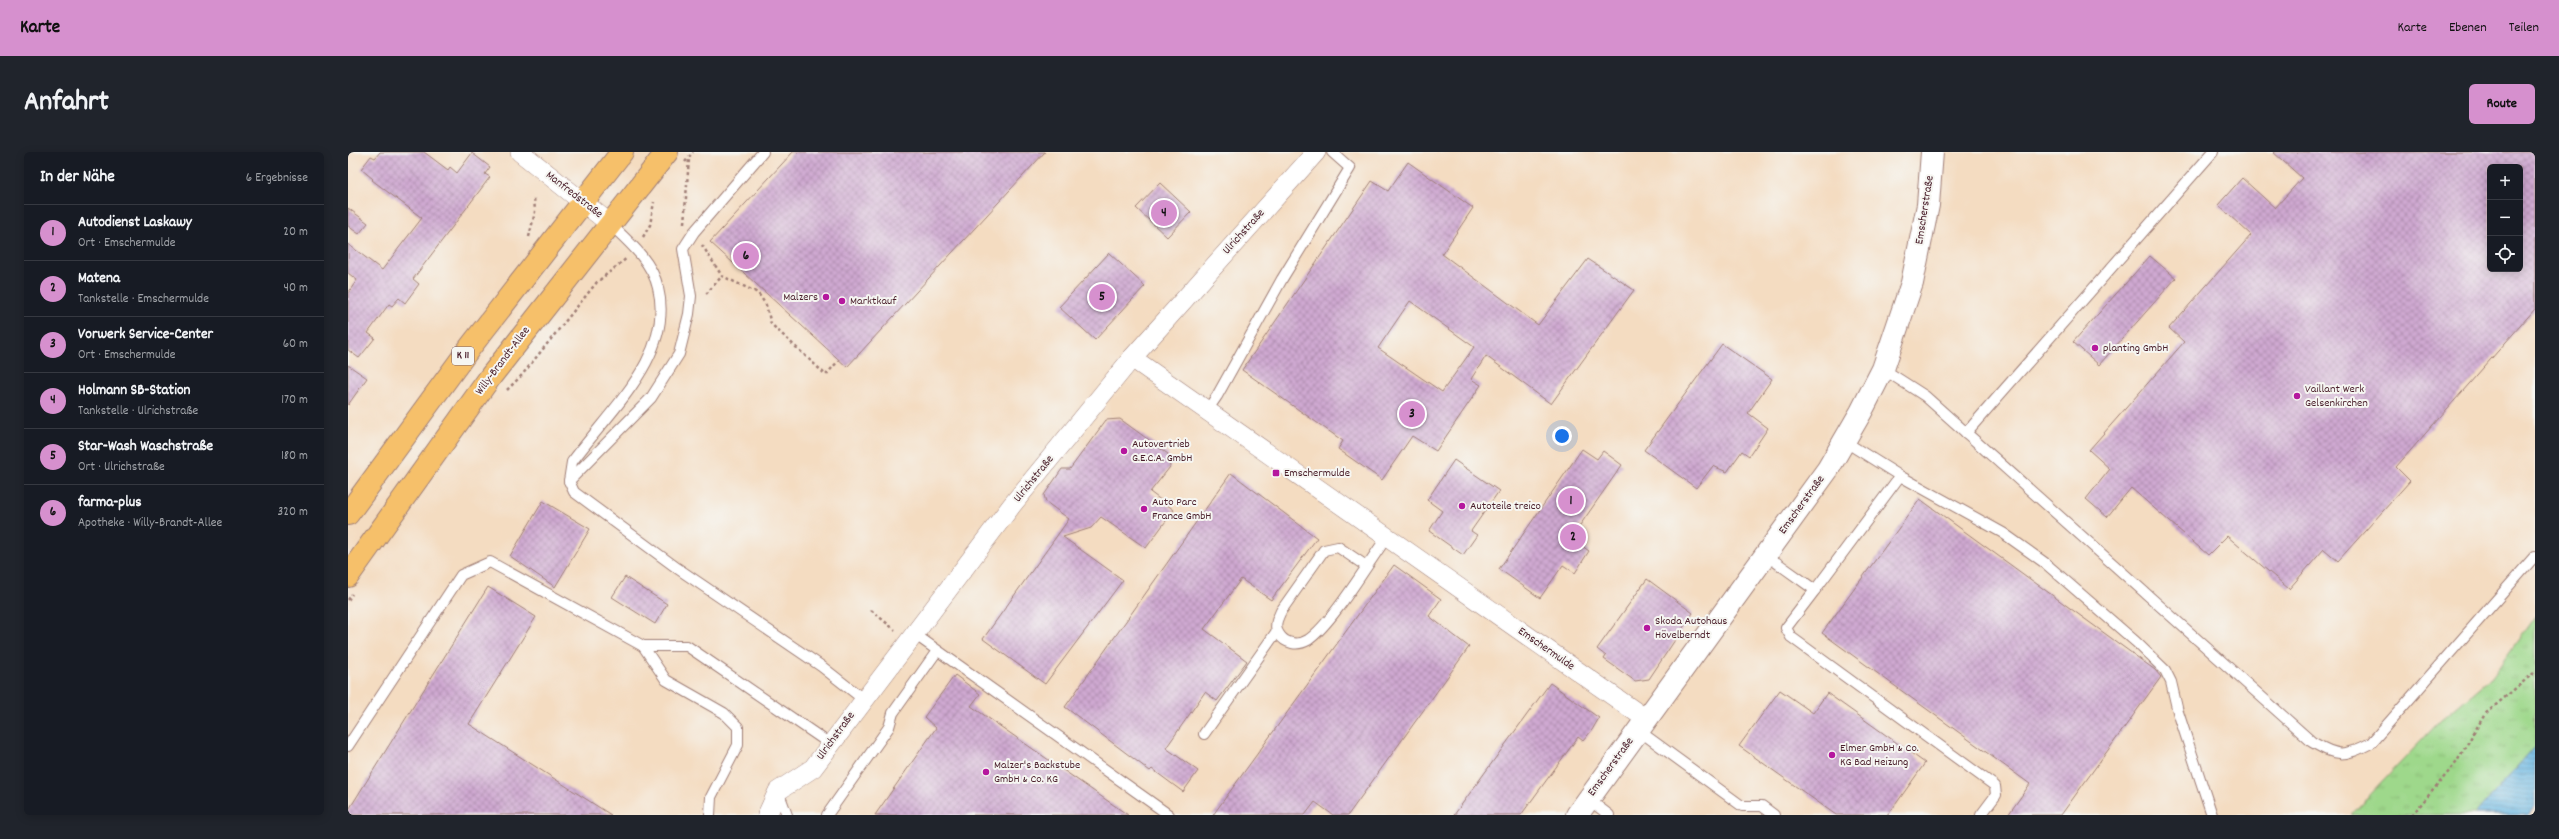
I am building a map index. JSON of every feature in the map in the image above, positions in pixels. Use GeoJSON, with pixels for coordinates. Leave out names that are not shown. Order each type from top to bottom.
{"type":"FeatureCollection","features":[{"type":"Feature","properties":{"kind":"main road","name":"K 11"},"geometry":{"type":"LineString","coordinates":[[348,514],[471,346],[622,152]]}},
{"type":"Feature","properties":{"kind":"main road","name":"Willy-Brandt-Allee"},"geometry":{"type":"LineString","coordinates":[[353,582],[448,433],[609,223],[675,158]]}},
{"type":"Feature","properties":{"kind":"street","name":"Manfredstraße"},"geometry":{"type":"LineString","coordinates":[[520,152],[609,223]]}},
{"type":"Feature","properties":{"kind":"street","name":"Ulrichstraße"},"geometry":{"type":"LineString","coordinates":[[778,791],[813,768],[863,699],[1012,505],[1132,358],[1316,152]]}},
{"type":"Feature","properties":{"kind":"street","name":"Emscherstraße"},"geometry":{"type":"LineString","coordinates":[[1582,807],[1828,469],[1883,369],[1912,283],[1928,205],[1932,152]]}},
{"type":"Feature","properties":{"kind":"street","name":"Emschermulde"},"geometry":{"type":"LineString","coordinates":[[1132,358],[1206,412],[1387,537],[1642,724]]}},
{"type":"Feature","properties":{"kind":"street"},"geometry":{"type":"LineString","coordinates":[[767,815],[778,791]]}},
{"type":"Feature","properties":{"kind":"lane"},"geometry":{"type":"LineString","coordinates":[[569,481],[651,398],[679,354],[689,314],[691,296],[683,249],[694,232],[763,152]]}},
{"type":"Feature","properties":{"kind":"lane"},"geometry":{"type":"LineString","coordinates":[[1206,412],[1217,396],[1282,279],[1350,168],[1332,152]]}},
{"type":"Feature","properties":{"kind":"lane"},"geometry":{"type":"LineString","coordinates":[[1966,433],[2213,152]]}},
{"type":"Feature","properties":{"kind":"lane"},"geometry":{"type":"LineString","coordinates":[[609,223],[636,248],[649,268],[658,288],[661,324],[655,346],[646,366],[572,462],[569,481],[574,492],[677,568],[821,666],[863,699]]}},
{"type":"Feature","properties":{"kind":"lane"},"geometry":{"type":"LineString","coordinates":[[1883,369],[1925,396],[2312,742],[2330,752],[2351,754],[2371,743],[2535,556]]}},
{"type":"Feature","properties":{"kind":"lane"},"geometry":{"type":"LineString","coordinates":[[1844,441],[1900,476],[2003,533],[2044,563],[2136,642],[2165,670],[2171,682],[2180,719],[2212,815]]}},
{"type":"Feature","properties":{"kind":"lane"},"geometry":{"type":"LineString","coordinates":[[1900,476],[1786,628],[1791,638],[1996,786],[1996,795],[1981,815]]}},
{"type":"Feature","properties":{"kind":"lane"},"geometry":{"type":"LineString","coordinates":[[1366,566],[1338,547],[1324,550],[1281,611],[1276,622],[1277,631],[1289,643],[1300,643],[1308,640],[1321,628],[1366,566],[1387,537]]}},
{"type":"Feature","properties":{"kind":"lane"},"geometry":{"type":"LineString","coordinates":[[1766,555],[1815,590]]}},
{"type":"Feature","properties":{"kind":"lane"},"geometry":{"type":"LineString","coordinates":[[348,746],[460,575],[490,562],[643,646],[666,680],[724,713],[738,727],[738,745],[711,797],[710,815]]}},
{"type":"Feature","properties":{"kind":"lane"},"geometry":{"type":"LineString","coordinates":[[1204,734],[1277,631]]}},
{"type":"Feature","properties":{"kind":"lane"},"geometry":{"type":"LineString","coordinates":[[910,637],[937,651],[1169,815]]}},
{"type":"Feature","properties":{"kind":"lane"},"geometry":{"type":"LineString","coordinates":[[643,646],[687,646],[830,744]]}},
{"type":"Feature","properties":{"kind":"lane"},"geometry":{"type":"LineString","coordinates":[[827,815],[889,728],[893,713],[937,651]]}},
{"type":"Feature","properties":{"kind":"lane"},"geometry":{"type":"LineString","coordinates":[[1642,724],[1742,806],[1762,806],[1774,815]]}},
{"type":"Feature","properties":{"kind":"lane"},"geometry":{"type":"LineString","coordinates":[[778,791],[787,815]]}},
{"type":"Feature","properties":{"kind":"lane"},"geometry":{"type":"LineString","coordinates":[[1582,807],[1609,815]]}},
{"type":"Feature","properties":{"kind":"path"},"geometry":{"type":"LineString","coordinates":[[675,158],[693,152]]}},
{"type":"Feature","properties":{"kind":"path"},"geometry":{"type":"LineString","coordinates":[[501,396],[522,375],[597,282],[621,265],[636,248],[650,225],[655,198]]}},
{"type":"Feature","properties":{"kind":"path"},"geometry":{"type":"LineString","coordinates":[[714,263],[722,276],[758,293],[766,305],[772,324],[826,375],[840,360]]}},
{"type":"Feature","properties":{"kind":"path"},"geometry":{"type":"LineString","coordinates":[[706,294],[722,276]]}},
{"type":"Feature","properties":{"kind":"path"},"geometry":{"type":"LineString","coordinates":[[348,600],[353,582]]}},
{"type":"Feature","properties":{"kind":"path"},"geometry":{"type":"LineString","coordinates":[[871,610],[910,637]]}},
{"type":"Feature","properties":{"kind":"path"},"geometry":{"type":"LineString","coordinates":[[2412,815],[2456,764],[2485,714],[2535,672]]}},
{"type":"Feature","properties":{"kind":"green space"},"geometry":{"type":"Polygon","coordinates":[[[2535,616],[2535,746],[2475,815],[2351,815],[2440,721],[2492,677],[2535,616]]]}},
{"type":"Feature","properties":{"kind":"water"},"geometry":{"type":"Polygon","coordinates":[[[2535,746],[2535,807],[2528,815],[2475,815],[2535,746]]]}},
{"type":"Feature","properties":{"kind":"building"},"geometry":{"type":"Polygon","coordinates":[[[380,152],[424,152],[448,170],[450,167],[457,173],[472,153],[490,167],[485,174],[490,177],[413,279],[419,284],[405,303],[399,298],[392,306],[389,304],[368,333],[375,338],[359,358],[348,350],[348,293],[357,280],[348,273],[348,244],[382,270],[422,218],[372,180],[373,179],[361,169],[371,156],[375,158],[380,152]]]}},
{"type":"Feature","properties":{"kind":"building","name":"Marktkauf"},"geometry":{"type":"Polygon","coordinates":[[[793,152],[1045,152],[847,367],[710,242],[793,152]]]}},
{"type":"Feature","properties":{"kind":"building","name":"Vaillant Werk Gelsenkirchen"},"geometry":{"type":"Polygon","coordinates":[[[2273,152],[2535,152],[2535,309],[2396,467],[2410,481],[2338,561],[2324,549],[2289,589],[2227,536],[2208,555],[2131,488],[2107,517],[2086,499],[2110,469],[2089,450],[2184,342],[2169,328],[2251,235],[2218,205],[2242,178],[2275,208],[2302,178],[2273,152]]]}},
{"type":"Feature","properties":{"kind":"building"},"geometry":{"type":"Polygon","coordinates":[[[1408,162],[1473,208],[1442,254],[1538,325],[1588,259],[1634,290],[1551,404],[1486,356],[1471,379],[1481,385],[1436,451],[1412,436],[1382,480],[1338,449],[1343,441],[1242,370],[1372,181],[1388,191],[1408,162]],[[1410,301],[1378,348],[1442,392],[1474,347],[1410,301]]]}},
{"type":"Feature","properties":{"kind":"building"},"geometry":{"type":"Polygon","coordinates":[[[1160,183],[1191,212],[1167,237],[1136,208],[1160,183]]]}},
{"type":"Feature","properties":{"kind":"building"},"geometry":{"type":"Polygon","coordinates":[[[348,208],[368,223],[359,234],[348,226],[348,208]]]}},
{"type":"Feature","properties":{"kind":"building"},"geometry":{"type":"Polygon","coordinates":[[[1109,253],[1145,286],[1095,340],[1059,307],[1109,253]]]}},
{"type":"Feature","properties":{"kind":"building"},"geometry":{"type":"Polygon","coordinates":[[[2150,256],[2176,278],[2099,365],[2073,342],[2150,256]]]}},
{"type":"Feature","properties":{"kind":"building"},"geometry":{"type":"Polygon","coordinates":[[[1722,344],[1772,379],[1748,413],[1768,428],[1749,456],[1742,451],[1727,472],[1713,466],[1696,488],[1644,450],[1722,344]]]}},
{"type":"Feature","properties":{"kind":"building"},"geometry":{"type":"Polygon","coordinates":[[[348,365],[367,378],[348,405],[348,365]]]}},
{"type":"Feature","properties":{"kind":"building"},"geometry":{"type":"Polygon","coordinates":[[[1120,419],[1168,454],[1170,467],[1150,492],[1174,510],[1146,548],[1101,517],[1091,528],[1063,537],[1123,580],[1045,684],[983,639],[1069,519],[1046,502],[1044,495],[1062,469],[1070,469],[1106,420],[1120,419]]]}},
{"type":"Feature","properties":{"kind":"building"},"geometry":{"type":"Polygon","coordinates":[[[1582,449],[1597,459],[1603,451],[1622,465],[1571,538],[1589,551],[1575,573],[1563,565],[1540,598],[1499,569],[1582,449]]]}},
{"type":"Feature","properties":{"kind":"building","name":"Autoteile treico"},"geometry":{"type":"Polygon","coordinates":[[[1454,460],[1499,491],[1471,531],[1477,535],[1463,555],[1429,531],[1442,511],[1427,500],[1454,460]]]}},
{"type":"Feature","properties":{"kind":"building"},"geometry":{"type":"Polygon","coordinates":[[[1231,473],[1317,538],[1271,600],[1241,579],[1204,629],[1247,661],[1217,701],[1205,692],[1166,748],[1198,771],[1183,792],[1152,769],[1150,771],[1065,707],[1231,473]]]}},
{"type":"Feature","properties":{"kind":"building"},"geometry":{"type":"Polygon","coordinates":[[[1920,499],[2155,670],[2161,677],[2061,815],[2008,815],[2030,784],[1822,633],[1920,499]]]}},
{"type":"Feature","properties":{"kind":"building"},"geometry":{"type":"Polygon","coordinates":[[[543,501],[590,529],[555,587],[510,556],[543,501]]]}},
{"type":"Feature","properties":{"kind":"building"},"geometry":{"type":"Polygon","coordinates":[[[1394,565],[1441,599],[1429,616],[1469,647],[1348,815],[1333,815],[1315,802],[1305,815],[1213,815],[1394,565]]]}},
{"type":"Feature","properties":{"kind":"building"},"geometry":{"type":"Polygon","coordinates":[[[625,577],[667,604],[655,624],[612,597],[625,577]]]}},
{"type":"Feature","properties":{"kind":"building","name":"Skoda Autohaus Hövelberndt"},"geometry":{"type":"Polygon","coordinates":[[[1647,579],[1693,613],[1649,679],[1635,681],[1604,659],[1606,656],[1597,649],[1647,579]]]}},
{"type":"Feature","properties":{"kind":"building"},"geometry":{"type":"Polygon","coordinates":[[[488,587],[536,617],[469,724],[611,815],[348,815],[348,811],[488,587]]]}},
{"type":"Feature","properties":{"kind":"building","name":"Malzer's Backstube GmbH & Co. KG"},"geometry":{"type":"Polygon","coordinates":[[[955,675],[980,694],[971,706],[1128,815],[875,815],[936,728],[924,717],[955,675]]]}},
{"type":"Feature","properties":{"kind":"building"},"geometry":{"type":"Polygon","coordinates":[[[1550,683],[1599,718],[1592,730],[1583,741],[1578,737],[1521,815],[1454,815],[1550,683]]]}},
{"type":"Feature","properties":{"kind":"building","name":"Elmer GmbH & Co. KG Bad Heizung"},"geometry":{"type":"Polygon","coordinates":[[[1780,690],[1813,713],[1827,693],[1925,763],[1888,815],[1836,815],[1739,746],[1780,690]]]}},
{"type":"Feature","properties":{"kind":"place","name":"Holmann SB-Station"},"geometry":{"type":"Point","coordinates":[1164,213]}},
{"type":"Feature","properties":{"kind":"place","name":"farma-plus"},"geometry":{"type":"Point","coordinates":[746,256]}},
{"type":"Feature","properties":{"kind":"place","name":"Malzers"},"geometry":{"type":"Point","coordinates":[826,297]}},
{"type":"Feature","properties":{"kind":"place","name":"Star-Wash Waschstraße"},"geometry":{"type":"Point","coordinates":[1102,297]}},
{"type":"Feature","properties":{"kind":"place","name":"Marktkauf"},"geometry":{"type":"Point","coordinates":[842,301]}},
{"type":"Feature","properties":{"kind":"place","name":"planting GmbH"},"geometry":{"type":"Point","coordinates":[2095,348]}},
{"type":"Feature","properties":{"kind":"place","name":"Vaillant Werk Gelsenkirchen"},"geometry":{"type":"Point","coordinates":[2297,396]}},
{"type":"Feature","properties":{"kind":"place","name":"Vorwerk Service-Center"},"geometry":{"type":"Point","coordinates":[1412,414]}},
{"type":"Feature","properties":{"kind":"place","name":"Autovertrieb G.E.C.A. GmbH"},"geometry":{"type":"Point","coordinates":[1124,451]}},
{"type":"Feature","properties":{"kind":"place","name":"Emschermulde"},"geometry":{"type":"Point","coordinates":[1276,473]}},
{"type":"Feature","properties":{"kind":"place","name":"Autodienst Laskawy"},"geometry":{"type":"Point","coordinates":[1571,501]}},
{"type":"Feature","properties":{"kind":"place","name":"Autoteile treico"},"geometry":{"type":"Point","coordinates":[1462,506]}},
{"type":"Feature","properties":{"kind":"place","name":"Auto Parc France GmbH"},"geometry":{"type":"Point","coordinates":[1144,509]}},
{"type":"Feature","properties":{"kind":"place","name":"Matena"},"geometry":{"type":"Point","coordinates":[1573,537]}},
{"type":"Feature","properties":{"kind":"place","name":"Skoda Autohaus Hövelberndt"},"geometry":{"type":"Point","coordinates":[1647,628]}},
{"type":"Feature","properties":{"kind":"place","name":"Elmer GmbH & Co. KG Bad Heizung"},"geometry":{"type":"Point","coordinates":[1832,755]}},
{"type":"Feature","properties":{"kind":"place","name":"Malzer's Backstube GmbH & Co. KG"},"geometry":{"type":"Point","coordinates":[986,772]}}]}
